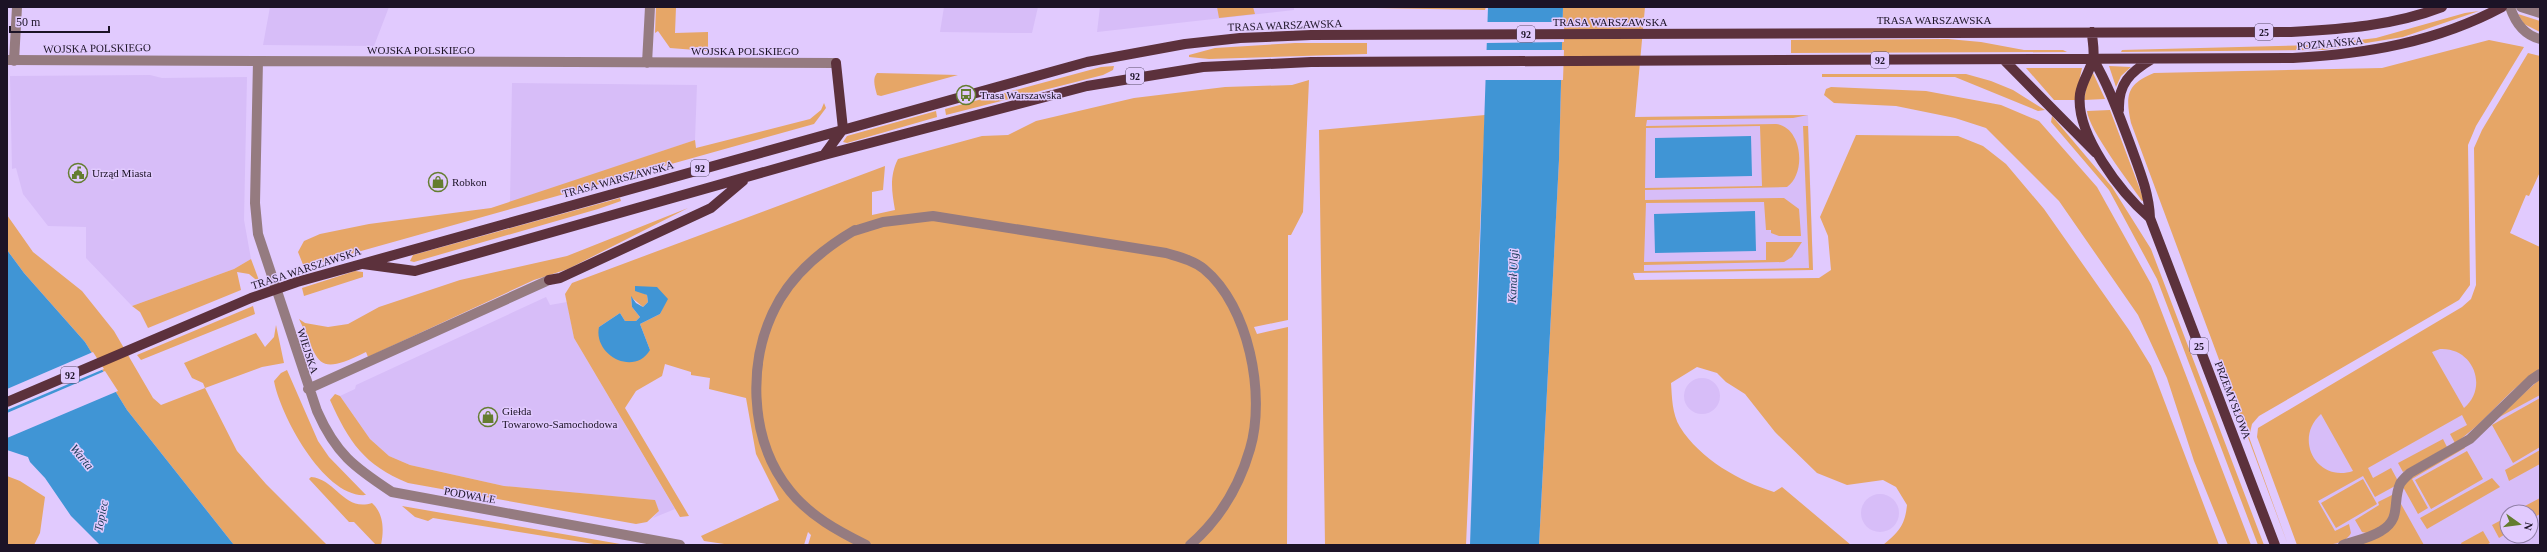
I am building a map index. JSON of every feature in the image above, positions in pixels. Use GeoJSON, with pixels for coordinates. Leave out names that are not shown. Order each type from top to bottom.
{"type":"FeatureCollection","features":[{"type":"Feature","properties":{"kind":"main road","name":"POZNAŃSKA"},"geometry":{"type":"LineString","coordinates":[[2092,32],[2291,32],[2343,29],[2388,23],[2442,7]]}},
{"type":"Feature","properties":{"kind":"main road","name":"POZNAŃSKA"},"geometry":{"type":"LineString","coordinates":[[2152,59],[2294,58],[2372,52],[2456,28],[2502,7]]}},
{"type":"Feature","properties":{"kind":"main road","name":"TRASA WARSZAWSKA"},"geometry":{"type":"LineString","coordinates":[[7,402],[251,298],[297,282],[1087,62],[1158,48],[1252,37],[1369,34],[2092,32]]}},
{"type":"Feature","properties":{"kind":"main road","name":"PRZEMYSŁOWA"},"geometry":{"type":"LineString","coordinates":[[2092,32],[2093,59],[2082,83],[2080,104],[2085,127],[2099,156],[2135,206],[2150,218]]}},
{"type":"Feature","properties":{"kind":"main road"},"geometry":{"type":"LineString","coordinates":[[2093,59],[2105,80],[2119,116]]}},
{"type":"Feature","properties":{"kind":"main road","name":"92"},"geometry":{"type":"LineString","coordinates":[[358,264],[415,271],[745,179],[824,155],[1052,94],[1145,75],[1233,64],[1369,62],[2152,59]]}},
{"type":"Feature","properties":{"kind":"main road","name":"25"},"geometry":{"type":"LineString","coordinates":[[2119,116],[2120,90],[2126,78],[2152,59]]}},
{"type":"Feature","properties":{"kind":"main road","name":"25"},"geometry":{"type":"LineString","coordinates":[[2004,60],[2078,137],[2099,156]]}},
{"type":"Feature","properties":{"kind":"main road"},"geometry":{"type":"LineString","coordinates":[[824,155],[843,129],[836,63]]}},
{"type":"Feature","properties":{"kind":"main road","name":"PRZEMYSŁOWA"},"geometry":{"type":"LineString","coordinates":[[2119,116],[2149,198],[2150,218],[2275,545]]}},
{"type":"Feature","properties":{"kind":"main road"},"geometry":{"type":"LineString","coordinates":[[549,280],[560,278],[711,208],[745,179]]}},
{"type":"Feature","properties":{"kind":"street"},"geometry":{"type":"LineString","coordinates":[[11,60],[17,7]]}},
{"type":"Feature","properties":{"kind":"street"},"geometry":{"type":"LineString","coordinates":[[647,63],[650,7]]}},
{"type":"Feature","properties":{"kind":"street"},"geometry":{"type":"LineString","coordinates":[[2510,7],[2519,27],[2540,39]]}},
{"type":"Feature","properties":{"kind":"street"},"geometry":{"type":"LineString","coordinates":[[2521,7],[2540,13]]}},
{"type":"Feature","properties":{"kind":"street","name":"WOJSKA POLSKIEGO"},"geometry":{"type":"LineString","coordinates":[[11,60],[155,59],[258,61],[836,63]]}},
{"type":"Feature","properties":{"kind":"street","name":"WIEJSKA"},"geometry":{"type":"LineString","coordinates":[[258,61],[255,203],[258,234],[308,389],[549,280]]}},
{"type":"Feature","properties":{"kind":"street"},"geometry":{"type":"LineString","coordinates":[[866,545],[825,524],[790,492],[770,459],[758,418],[756,393],[759,361],[769,324],[780,299],[802,270],[833,242],[855,230],[883,222],[933,216],[1166,253],[1185,258],[1204,268],[1219,283],[1234,307],[1246,339],[1253,374],[1255,414],[1251,448],[1242,473],[1224,508],[1210,528],[1190,545]]}},
{"type":"Feature","properties":{"kind":"street"},"geometry":{"type":"LineString","coordinates":[[2343,545],[2381,531],[2389,525],[2396,514],[2399,485],[2404,478],[2410,473],[2470,439],[2530,380],[2540,374]]}},
{"type":"Feature","properties":{"kind":"street","name":"PODWALE"},"geometry":{"type":"LineString","coordinates":[[308,389],[327,434],[349,461],[392,492],[680,545]]}},
{"type":"Feature","properties":{"kind":"shaded area"},"geometry":{"type":"Polygon","coordinates":[[[270,7],[389,7],[374,46],[263,45],[270,7]]]}},
{"type":"Feature","properties":{"kind":"shaded area"},"geometry":{"type":"Polygon","coordinates":[[[656,7],[676,7],[675,33],[708,32],[708,51],[670,48],[658,31],[655,33],[656,7]]]}},
{"type":"Feature","properties":{"kind":"shaded area"},"geometry":{"type":"Polygon","coordinates":[[[944,7],[1038,7],[1032,33],[1016,33],[940,32],[944,7]]]}},
{"type":"Feature","properties":{"kind":"shaded area"},"geometry":{"type":"Polygon","coordinates":[[[1100,7],[1294,7],[1294,10],[1097,32],[1100,7]]]}},
{"type":"Feature","properties":{"kind":"shaded area"},"geometry":{"type":"Polygon","coordinates":[[[1217,7],[1253,7],[1255,14],[1219,18],[1217,7]]]}},
{"type":"Feature","properties":{"kind":"shaded area"},"geometry":{"type":"Polygon","coordinates":[[[1320,7],[1486,7],[1485,10],[1320,7]]]}},
{"type":"Feature","properties":{"kind":"shaded area"},"geometry":{"type":"Polygon","coordinates":[[[1563,7],[1645,7],[1635,117],[1808,115],[1793,118],[1647,120],[1646,126],[1776,124],[1785,127],[1792,133],[1799,151],[1797,172],[1787,187],[1645,190],[1645,200],[1784,198],[1799,209],[1801,236],[1779,236],[1771,233],[1771,230],[1766,230],[1764,202],[1646,203],[1644,262],[1766,260],[1766,242],[1802,242],[1792,257],[1784,262],[1644,265],[1644,271],[1809,268],[1803,126],[1808,126],[1813,270],[1633,273],[1635,280],[1819,278],[1831,270],[1828,236],[1820,217],[1856,135],[1958,136],[1983,146],[2006,164],[2044,209],[2129,330],[2151,366],[2219,545],[1883,545],[1897,532],[1905,518],[1907,505],[1896,487],[1883,480],[1847,485],[1817,473],[1775,432],[1745,394],[1726,382],[1717,373],[1697,367],[1671,383],[1675,417],[1688,439],[1709,459],[1747,482],[1774,492],[1782,487],[1851,545],[1539,545],[1559,160],[1563,7]],[[1760,126],[1646,128],[1645,188],[1762,186],[1760,126]]]}},
{"type":"Feature","properties":{"kind":"shaded area"},"geometry":{"type":"Polygon","coordinates":[[[2479,11],[2403,37],[2323,50],[2121,52],[2122,50],[2317,45],[2376,38],[2465,13],[2479,11]]]}},
{"type":"Feature","properties":{"kind":"shaded area"},"geometry":{"type":"Polygon","coordinates":[[[2518,14],[2540,21],[2540,32],[2524,24],[2518,14]]]}},
{"type":"Feature","properties":{"kind":"shaded area"},"geometry":{"type":"Polygon","coordinates":[[[1948,39],[1981,42],[2024,50],[2063,50],[2067,52],[1791,53],[1791,40],[1948,39]]]}},
{"type":"Feature","properties":{"kind":"shaded area"},"geometry":{"type":"Polygon","coordinates":[[[2489,40],[2524,47],[2476,126],[2468,145],[2470,285],[2459,300],[2259,416],[2252,424],[2249,437],[2288,545],[2131,123],[2128,105],[2130,92],[2133,86],[2138,82],[2154,73],[2382,68],[2489,40]]]}},
{"type":"Feature","properties":{"kind":"shaded area"},"geometry":{"type":"Polygon","coordinates":[[[1295,43],[1367,43],[1367,54],[1209,59],[1189,57],[1189,55],[1215,48],[1295,43]]]}},
{"type":"Feature","properties":{"kind":"shaded area"},"geometry":{"type":"Polygon","coordinates":[[[2528,53],[2540,56],[2540,172],[2529,196],[2526,195],[2510,233],[2540,247],[2540,370],[2517,386],[2477,425],[2455,443],[2450,434],[2467,425],[2462,415],[2368,468],[2373,478],[2391,468],[2398,481],[2395,486],[2375,497],[2363,476],[2318,501],[2335,531],[2349,524],[2351,533],[2347,538],[2341,542],[2327,545],[2297,545],[2257,437],[2258,428],[2462,307],[2471,299],[2476,285],[2474,148],[2482,130],[2528,53]],[[2440,349],[2432,352],[2464,408],[2472,399],[2475,390],[2476,380],[2474,370],[2469,361],[2461,354],[2452,350],[2440,349]],[[2321,414],[2313,424],[2309,435],[2309,446],[2313,456],[2320,465],[2329,471],[2340,473],[2353,471],[2321,414]]]}},
{"type":"Feature","properties":{"kind":"shaded area"},"geometry":{"type":"Polygon","coordinates":[[[1114,66],[1113,70],[1103,75],[946,115],[945,109],[1101,67],[1114,66]]]}},
{"type":"Feature","properties":{"kind":"shaded area"},"geometry":{"type":"Polygon","coordinates":[[[2109,66],[2131,67],[2121,76],[2116,87],[2109,66]]]}},
{"type":"Feature","properties":{"kind":"shaded area"},"geometry":{"type":"Polygon","coordinates":[[[2026,68],[2082,68],[2075,100],[2054,100],[2026,68]]]}},
{"type":"Feature","properties":{"kind":"shaded area"},"geometry":{"type":"Polygon","coordinates":[[[877,73],[958,75],[881,96],[877,95],[875,86],[874,80],[877,73]]]}},
{"type":"Feature","properties":{"kind":"shaded area"},"geometry":{"type":"Polygon","coordinates":[[[2093,73],[2105,99],[2084,100],[2087,84],[2093,73]]]}},
{"type":"Feature","properties":{"kind":"shaded area"},"geometry":{"type":"Polygon","coordinates":[[[1822,74],[1966,74],[1991,81],[2013,90],[2045,110],[2038,111],[1955,77],[1822,77],[1822,74]]]}},
{"type":"Feature","properties":{"kind":"shaded area"},"geometry":{"type":"Polygon","coordinates":[[[150,75],[162,78],[247,77],[244,220],[251,259],[234,269],[132,306],[86,258],[86,227],[48,226],[23,194],[16,168],[12,169],[10,76],[150,75]]]}},
{"type":"Feature","properties":{"kind":"shaded area"},"geometry":{"type":"Polygon","coordinates":[[[1309,80],[1303,212],[1291,235],[1288,235],[1288,320],[1254,327],[1257,334],[1288,327],[1287,545],[808,545],[811,535],[808,532],[804,545],[731,545],[704,541],[701,536],[779,500],[756,454],[746,398],[709,389],[710,378],[691,375],[691,372],[665,364],[662,376],[636,391],[625,408],[689,516],[680,517],[574,338],[565,294],[572,283],[885,166],[883,190],[872,192],[872,215],[895,210],[892,191],[892,178],[898,159],[982,136],[1008,135],[1036,121],[1134,98],[1225,87],[1292,85],[1309,80]],[[639,291],[647,295],[648,302],[643,307],[631,297],[632,307],[640,317],[636,321],[625,321],[620,313],[599,327],[650,350],[640,324],[660,314],[667,299],[639,291]]]}},
{"type":"Feature","properties":{"kind":"shaded area"},"geometry":{"type":"Polygon","coordinates":[[[512,83],[697,85],[695,140],[510,203],[512,83]]]}},
{"type":"Feature","properties":{"kind":"shaded area"},"geometry":{"type":"Polygon","coordinates":[[[1831,87],[1926,91],[2001,105],[2039,121],[2097,187],[2151,284],[2251,545],[2228,545],[2194,461],[2167,378],[2138,315],[2059,201],[1986,128],[1955,118],[1896,106],[1834,103],[1824,95],[1826,89],[1831,87]]]}},
{"type":"Feature","properties":{"kind":"shaded area"},"geometry":{"type":"Polygon","coordinates":[[[824,103],[826,108],[814,124],[304,267],[298,252],[304,241],[320,234],[369,224],[491,208],[695,140],[696,148],[810,119],[821,110],[824,103]]]}},
{"type":"Feature","properties":{"kind":"shaded area"},"geometry":{"type":"Polygon","coordinates":[[[2110,110],[2144,200],[2142,201],[2119,169],[2089,120],[2087,111],[2110,110]]]}},
{"type":"Feature","properties":{"kind":"shaded area"},"geometry":{"type":"Polygon","coordinates":[[[936,111],[937,117],[847,143],[843,142],[847,136],[936,111]]]}},
{"type":"Feature","properties":{"kind":"shaded area"},"geometry":{"type":"Polygon","coordinates":[[[1485,115],[1466,545],[1325,545],[1319,130],[1485,115]]]}},
{"type":"Feature","properties":{"kind":"shaded area"},"geometry":{"type":"Polygon","coordinates":[[[1808,115],[1813,270],[1633,273],[1635,117],[1808,115]]]}},
{"type":"Feature","properties":{"kind":"shaded area"},"geometry":{"type":"Polygon","coordinates":[[[2052,116],[2112,187],[2151,249],[2264,545],[2258,545],[2157,279],[2109,190],[2051,122],[2052,116]]]}},
{"type":"Feature","properties":{"kind":"shaded area"},"geometry":{"type":"Polygon","coordinates":[[[620,198],[621,201],[598,209],[414,262],[410,261],[413,255],[620,198]]]}},
{"type":"Feature","properties":{"kind":"shaded area"},"geometry":{"type":"Polygon","coordinates":[[[688,208],[568,269],[534,280],[368,357],[366,352],[337,364],[327,364],[321,361],[311,346],[299,319],[305,323],[328,327],[348,324],[379,307],[460,280],[567,256],[688,208]]]}},
{"type":"Feature","properties":{"kind":"shaded area"},"geometry":{"type":"Polygon","coordinates":[[[7,215],[33,252],[82,291],[114,331],[153,398],[161,405],[205,388],[237,451],[266,484],[327,545],[234,545],[127,410],[85,342],[24,273],[7,250],[7,215]]]}},
{"type":"Feature","properties":{"kind":"shaded area"},"geometry":{"type":"Polygon","coordinates":[[[251,259],[260,283],[249,274],[237,272],[241,290],[148,328],[140,312],[132,306],[234,269],[251,259]]]}},
{"type":"Feature","properties":{"kind":"shaded area"},"geometry":{"type":"Polygon","coordinates":[[[355,271],[363,272],[363,277],[304,296],[302,288],[355,271]]]}},
{"type":"Feature","properties":{"kind":"shaded area","name":"Giełda Towarowo-Samochodowa"},"geometry":{"type":"Polygon","coordinates":[[[546,297],[550,305],[567,302],[574,338],[675,509],[653,518],[659,511],[654,500],[504,486],[410,465],[389,456],[370,439],[340,396],[355,389],[356,385],[546,297]]]}},
{"type":"Feature","properties":{"kind":"shaded area"},"geometry":{"type":"Polygon","coordinates":[[[253,306],[255,314],[141,360],[137,355],[253,306]]]}},
{"type":"Feature","properties":{"kind":"shaded area"},"geometry":{"type":"Polygon","coordinates":[[[2479,311],[2540,349],[2540,545],[2326,545],[2281,424],[2479,311]]]}},
{"type":"Feature","properties":{"kind":"shaded area"},"geometry":{"type":"Polygon","coordinates":[[[276,325],[284,363],[262,367],[205,388],[203,383],[192,378],[184,363],[256,333],[265,347],[274,337],[276,325]]]}},
{"type":"Feature","properties":{"kind":"shaded area"},"geometry":{"type":"Polygon","coordinates":[[[287,370],[318,441],[329,457],[366,495],[351,493],[335,484],[320,470],[307,452],[285,414],[274,381],[281,373],[287,370]]]}},
{"type":"Feature","properties":{"kind":"shaded area"},"geometry":{"type":"Polygon","coordinates":[[[1706,378],[1715,383],[1719,389],[1719,403],[1715,409],[1706,414],[1698,414],[1689,409],[1685,403],[1684,392],[1689,383],[1695,379],[1706,378]]]}},
{"type":"Feature","properties":{"kind":"shaded area"},"geometry":{"type":"Polygon","coordinates":[[[2540,379],[2540,395],[2494,420],[2540,379]]]}},
{"type":"Feature","properties":{"kind":"shaded area"},"geometry":{"type":"Polygon","coordinates":[[[335,394],[340,396],[370,439],[389,456],[410,465],[504,486],[655,500],[659,511],[647,522],[636,524],[408,483],[393,476],[369,460],[351,440],[330,400],[335,394]]]}},
{"type":"Feature","properties":{"kind":"shaded area"},"geometry":{"type":"Polygon","coordinates":[[[2540,398],[2540,447],[2513,463],[2492,425],[2540,398]]]}},
{"type":"Feature","properties":{"kind":"shaded area"},"geometry":{"type":"Polygon","coordinates":[[[2443,439],[2447,447],[2403,472],[2398,463],[2443,439]]]}},
{"type":"Feature","properties":{"kind":"shaded area"},"geometry":{"type":"Polygon","coordinates":[[[2464,446],[2465,448],[2412,479],[2428,508],[2418,514],[2403,487],[2409,478],[2464,446]]]}},
{"type":"Feature","properties":{"kind":"shaded area"},"geometry":{"type":"Polygon","coordinates":[[[2540,450],[2540,464],[2509,481],[2505,470],[2540,450]]]}},
{"type":"Feature","properties":{"kind":"shaded area"},"geometry":{"type":"Polygon","coordinates":[[[2467,451],[2483,479],[2431,509],[2415,480],[2467,451]]]}},
{"type":"Feature","properties":{"kind":"shaded area"},"geometry":{"type":"Polygon","coordinates":[[[7,476],[20,481],[45,497],[40,533],[34,545],[7,545],[7,476]]]}},
{"type":"Feature","properties":{"kind":"shaded area"},"geometry":{"type":"Polygon","coordinates":[[[311,477],[320,479],[327,483],[354,503],[362,505],[372,503],[376,507],[381,517],[383,534],[381,545],[376,545],[354,522],[349,522],[309,479],[311,477]]]}},
{"type":"Feature","properties":{"kind":"shaded area"},"geometry":{"type":"Polygon","coordinates":[[[2492,478],[2500,487],[2427,529],[2420,518],[2492,478]]]}},
{"type":"Feature","properties":{"kind":"shaded area"},"geometry":{"type":"Polygon","coordinates":[[[2363,479],[2377,504],[2336,528],[2321,503],[2363,479]]]}},
{"type":"Feature","properties":{"kind":"shaded area"},"geometry":{"type":"Polygon","coordinates":[[[1876,494],[1884,494],[1896,503],[1899,513],[1896,523],[1890,529],[1884,532],[1876,532],[1864,523],[1861,517],[1861,509],[1870,497],[1876,494]]]}},
{"type":"Feature","properties":{"kind":"shaded area"},"geometry":{"type":"Polygon","coordinates":[[[2394,494],[2394,504],[2386,525],[2367,533],[2362,532],[2355,520],[2379,505],[2378,502],[2394,494]]]}},
{"type":"Feature","properties":{"kind":"shaded area"},"geometry":{"type":"Polygon","coordinates":[[[2540,498],[2540,514],[2539,504],[2529,504],[2540,498]]]}},
{"type":"Feature","properties":{"kind":"shaded area"},"geometry":{"type":"Polygon","coordinates":[[[2401,504],[2424,545],[2353,545],[2398,518],[2401,504]]]}},
{"type":"Feature","properties":{"kind":"shaded area"},"geometry":{"type":"Polygon","coordinates":[[[402,506],[626,545],[600,545],[433,518],[428,521],[415,517],[402,506]]]}},
{"type":"Feature","properties":{"kind":"shaded area"},"geometry":{"type":"Polygon","coordinates":[[[2499,521],[2499,538],[2492,525],[2499,521]]]}},
{"type":"Feature","properties":{"kind":"shaded area"},"geometry":{"type":"Polygon","coordinates":[[[2483,531],[2490,543],[2486,545],[2462,545],[2461,543],[2483,531]]]}},
{"type":"Feature","properties":{"kind":"water","name":"Kanał Ulgi"},"geometry":{"type":"Polygon","coordinates":[[[1488,7],[1563,7],[1559,160],[1539,545],[1470,545],[1488,7]]]}},
{"type":"Feature","properties":{"kind":"water"},"geometry":{"type":"Polygon","coordinates":[[[1751,136],[1752,176],[1655,178],[1655,138],[1751,136]]]}},
{"type":"Feature","properties":{"kind":"water"},"geometry":{"type":"Polygon","coordinates":[[[1755,211],[1756,251],[1655,253],[1654,214],[1755,211]]]}},
{"type":"Feature","properties":{"kind":"water"},"geometry":{"type":"Polygon","coordinates":[[[7,250],[24,273],[85,342],[127,410],[234,545],[100,545],[71,516],[45,478],[30,462],[28,457],[7,450],[7,250]]]}},
{"type":"Feature","properties":{"kind":"water"},"geometry":{"type":"Polygon","coordinates":[[[635,286],[657,287],[668,299],[660,314],[640,324],[650,350],[643,358],[634,362],[625,362],[608,354],[602,346],[599,337],[599,327],[620,313],[625,321],[636,321],[640,317],[632,307],[631,296],[636,303],[643,307],[648,302],[647,295],[635,291],[635,286]]]}},
{"type":"Feature","properties":{"kind":"pier"},"geometry":{"type":"Polygon","coordinates":[[[1486,22],[1564,22],[1564,42],[1485,43],[1486,22]]]}},
{"type":"Feature","properties":{"kind":"pier"},"geometry":{"type":"Polygon","coordinates":[[[1485,50],[1564,50],[1563,80],[1484,80],[1485,50]]]}},
{"type":"Feature","properties":{"kind":"pier"},"geometry":{"type":"Polygon","coordinates":[[[93,352],[104,369],[7,410],[7,389],[93,352]]]}},
{"type":"Feature","properties":{"kind":"pier"},"geometry":{"type":"Polygon","coordinates":[[[105,371],[118,391],[7,438],[7,413],[105,371]]]}},
{"type":"Feature","properties":{"kind":"place","name":"Trasa Warszawska"},"geometry":{"type":"Point","coordinates":[966,95]}},
{"type":"Feature","properties":{"kind":"place","name":"Urząd Miasta"},"geometry":{"type":"Point","coordinates":[78,173]}},
{"type":"Feature","properties":{"kind":"place","name":"Robkon"},"geometry":{"type":"Point","coordinates":[438,182]}},
{"type":"Feature","properties":{"kind":"place","name":"Giełda Towarowo-Samochodowa"},"geometry":{"type":"Point","coordinates":[488,417]}},
{"type":"Feature","properties":{"kind":"water label","name":"Warta"},"geometry":{"type":"Point","coordinates":[82,457]}},
{"type":"Feature","properties":{"kind":"water label","name":"Topiec"},"geometry":{"type":"Point","coordinates":[101,516]}}]}
